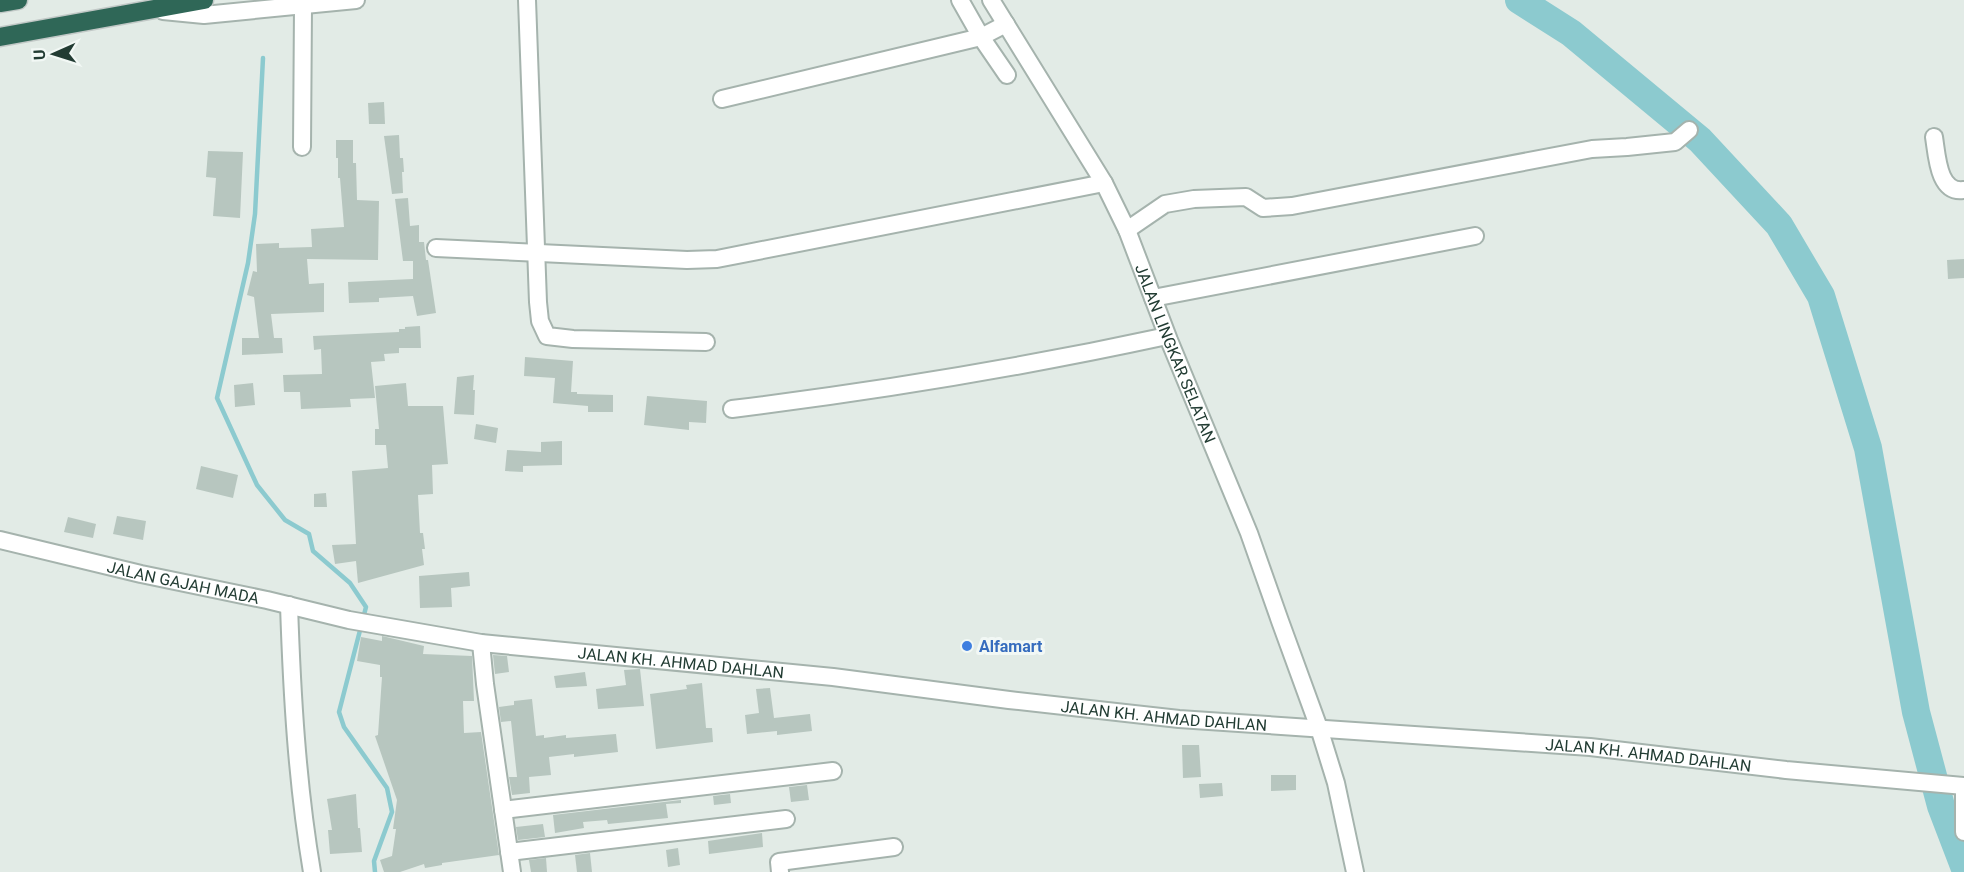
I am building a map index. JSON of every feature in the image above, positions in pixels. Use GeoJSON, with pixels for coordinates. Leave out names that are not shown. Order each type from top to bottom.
{"type":"FeatureCollection","features":[{"type":"Feature","properties":{"kind":"highway"},"geometry":{"type":"LineString","coordinates":[[0,3],[18,0]]}},
{"type":"Feature","properties":{"kind":"highway"},"geometry":{"type":"LineString","coordinates":[[0,37],[204,0]]}},
{"type":"Feature","properties":{"kind":"street"},"geometry":{"type":"LineString","coordinates":[[151,10],[204,15],[356,0]]}},
{"type":"Feature","properties":{"kind":"street"},"geometry":{"type":"LineString","coordinates":[[527,0],[540,321],[547,336],[573,339],[706,342]]}},
{"type":"Feature","properties":{"kind":"street"},"geometry":{"type":"LineString","coordinates":[[960,0],[981,37],[1007,75]]}},
{"type":"Feature","properties":{"kind":"street","name":"JALAN LINGKAR SELATAN"},"geometry":{"type":"LineString","coordinates":[[991,0],[1104,183],[1127,230],[1167,336],[1249,533],[1324,729],[1355,872]]}},
{"type":"Feature","properties":{"kind":"street"},"geometry":{"type":"LineString","coordinates":[[302,147],[303,7]]}},
{"type":"Feature","properties":{"kind":"street"},"geometry":{"type":"LineString","coordinates":[[722,99],[981,37],[1005,24]]}},
{"type":"Feature","properties":{"kind":"street"},"geometry":{"type":"LineString","coordinates":[[1127,230],[1165,204],[1174,202],[1203,198],[1246,197],[1263,208],[1292,206],[1592,148],[1675,142],[1689,130]]}},
{"type":"Feature","properties":{"kind":"street"},"geometry":{"type":"LineString","coordinates":[[1934,137],[1945,183],[1958,191],[1964,190]]}},
{"type":"Feature","properties":{"kind":"street"},"geometry":{"type":"LineString","coordinates":[[436,248],[687,260],[717,259],[1104,183]]}},
{"type":"Feature","properties":{"kind":"street"},"geometry":{"type":"LineString","coordinates":[[1153,298],[1474,236]]}},
{"type":"Feature","properties":{"kind":"street"},"geometry":{"type":"LineString","coordinates":[[732,409],[815,399],[1066,357],[1167,336]]}},
{"type":"Feature","properties":{"kind":"street","name":"JALAN GAJAH MADA"},"geometry":{"type":"LineString","coordinates":[[0,540],[366,624]]}},
{"type":"Feature","properties":{"kind":"street"},"geometry":{"type":"LineString","coordinates":[[289,605],[292,717],[302,812],[312,872]]}},
{"type":"Feature","properties":{"kind":"street","name":"JALAN KH. AHMAD DAHLAN"},"geometry":{"type":"LineString","coordinates":[[366,624],[482,644],[833,677],[1179,719],[1590,747],[1677,758],[1959,785]]}},
{"type":"Feature","properties":{"kind":"street"},"geometry":{"type":"LineString","coordinates":[[482,644],[485,684],[512,872]]}},
{"type":"Feature","properties":{"kind":"street"},"geometry":{"type":"LineString","coordinates":[[503,810],[833,771]]}},
{"type":"Feature","properties":{"kind":"street"},"geometry":{"type":"LineString","coordinates":[[1959,785],[1964,832]]}},
{"type":"Feature","properties":{"kind":"street"},"geometry":{"type":"LineString","coordinates":[[509,852],[786,819]]}},
{"type":"Feature","properties":{"kind":"street"},"geometry":{"type":"LineString","coordinates":[[780,872],[779,862],[894,847]]}},
{"type":"Feature","properties":{"kind":"building"},"geometry":{"type":"Polygon","coordinates":[[[384,102],[385,124],[369,124],[368,103],[384,102]]]}},
{"type":"Feature","properties":{"kind":"building"},"geometry":{"type":"Polygon","coordinates":[[[399,135],[400,158],[403,158],[404,172],[402,172],[403,193],[392,194],[384,136],[399,135]]]}},
{"type":"Feature","properties":{"kind":"building"},"geometry":{"type":"Polygon","coordinates":[[[336,140],[353,140],[357,200],[379,201],[378,260],[307,259],[309,284],[324,283],[324,312],[271,314],[274,338],[282,338],[283,353],[242,355],[242,338],[259,338],[254,297],[247,295],[253,271],[257,272],[256,244],[279,243],[279,248],[312,247],[311,229],[344,227],[336,140]]]}},
{"type":"Feature","properties":{"kind":"building"},"geometry":{"type":"Polygon","coordinates":[[[208,151],[243,152],[240,218],[213,216],[216,178],[206,177],[208,151]]]}},
{"type":"Feature","properties":{"kind":"building"},"geometry":{"type":"Polygon","coordinates":[[[408,198],[410,226],[419,225],[419,242],[424,242],[436,313],[417,316],[413,296],[379,298],[379,302],[349,303],[348,282],[413,279],[413,261],[403,261],[395,199],[408,198]]]}},
{"type":"Feature","properties":{"kind":"building"},"geometry":{"type":"Polygon","coordinates":[[[1964,259],[1964,278],[1948,279],[1947,260],[1964,259]]]}},
{"type":"Feature","properties":{"kind":"building"},"geometry":{"type":"Polygon","coordinates":[[[420,326],[421,348],[399,348],[399,353],[384,354],[385,361],[371,362],[375,398],[350,399],[351,407],[301,409],[300,392],[284,392],[283,375],[322,374],[321,349],[314,350],[313,336],[399,332],[399,329],[405,329],[405,327],[420,326]]]}},
{"type":"Feature","properties":{"kind":"building"},"geometry":{"type":"Polygon","coordinates":[[[525,357],[573,361],[571,392],[613,395],[613,412],[588,412],[588,406],[553,403],[555,378],[524,376],[525,357]]]}},
{"type":"Feature","properties":{"kind":"building"},"geometry":{"type":"Polygon","coordinates":[[[474,375],[474,415],[454,414],[457,377],[474,375]]]}},
{"type":"Feature","properties":{"kind":"building"},"geometry":{"type":"Polygon","coordinates":[[[253,383],[255,405],[235,407],[234,385],[253,383]]]}},
{"type":"Feature","properties":{"kind":"building"},"geometry":{"type":"Polygon","coordinates":[[[406,383],[408,406],[443,406],[448,464],[432,465],[433,494],[418,495],[420,533],[423,533],[425,549],[422,549],[424,565],[358,583],[356,561],[335,564],[332,545],[356,544],[352,471],[388,468],[386,445],[375,445],[375,429],[379,429],[375,386],[406,383]]]}},
{"type":"Feature","properties":{"kind":"building"},"geometry":{"type":"Polygon","coordinates":[[[647,396],[707,401],[706,423],[689,422],[689,430],[644,425],[647,396]]]}},
{"type":"Feature","properties":{"kind":"building"},"geometry":{"type":"Polygon","coordinates":[[[476,424],[498,428],[496,443],[474,439],[476,424]]]}},
{"type":"Feature","properties":{"kind":"building"},"geometry":{"type":"Polygon","coordinates":[[[562,441],[562,465],[523,466],[523,472],[505,471],[507,450],[541,452],[541,442],[562,441]]]}},
{"type":"Feature","properties":{"kind":"building"},"geometry":{"type":"Polygon","coordinates":[[[201,466],[238,475],[233,498],[196,489],[201,466]]]}},
{"type":"Feature","properties":{"kind":"building"},"geometry":{"type":"Polygon","coordinates":[[[326,493],[327,507],[314,507],[314,494],[326,493]]]}},
{"type":"Feature","properties":{"kind":"building"},"geometry":{"type":"Polygon","coordinates":[[[117,516],[146,521],[143,540],[113,534],[117,516]]]}},
{"type":"Feature","properties":{"kind":"building"},"geometry":{"type":"Polygon","coordinates":[[[68,517],[96,524],[93,538],[64,532],[68,517]]]}},
{"type":"Feature","properties":{"kind":"building"},"geometry":{"type":"Polygon","coordinates":[[[469,572],[470,586],[451,588],[452,607],[420,608],[419,576],[469,572]]]}},
{"type":"Feature","properties":{"kind":"building"},"geometry":{"type":"Polygon","coordinates":[[[382,636],[424,646],[423,654],[472,656],[474,701],[463,701],[464,733],[481,732],[499,855],[442,863],[442,865],[425,868],[424,864],[400,872],[384,872],[380,860],[392,856],[397,800],[375,736],[378,735],[382,677],[380,677],[380,665],[357,661],[361,637],[382,641],[382,636]]]}},
{"type":"Feature","properties":{"kind":"building"},"geometry":{"type":"Polygon","coordinates":[[[493,655],[507,656],[509,672],[495,674],[493,655]]]}},
{"type":"Feature","properties":{"kind":"building"},"geometry":{"type":"Polygon","coordinates":[[[640,669],[644,706],[598,709],[596,689],[626,685],[624,670],[640,669]]]}},
{"type":"Feature","properties":{"kind":"building"},"geometry":{"type":"Polygon","coordinates":[[[585,672],[587,686],[556,688],[554,676],[585,672]]]}},
{"type":"Feature","properties":{"kind":"building"},"geometry":{"type":"Polygon","coordinates":[[[702,683],[706,728],[712,728],[713,742],[656,749],[650,694],[687,689],[686,685],[702,683]]]}},
{"type":"Feature","properties":{"kind":"building"},"geometry":{"type":"Polygon","coordinates":[[[770,688],[774,718],[810,714],[812,731],[777,735],[777,731],[747,734],[745,715],[759,713],[756,689],[770,688]]]}},
{"type":"Feature","properties":{"kind":"building"},"geometry":{"type":"Polygon","coordinates":[[[532,699],[536,736],[544,735],[544,738],[566,735],[566,738],[616,734],[618,752],[574,757],[574,754],[549,757],[551,775],[529,777],[530,793],[512,795],[509,777],[517,777],[511,721],[501,722],[499,707],[514,705],[514,701],[532,699]]]}},
{"type":"Feature","properties":{"kind":"building"},"geometry":{"type":"Polygon","coordinates":[[[1182,745],[1199,745],[1201,777],[1183,778],[1182,745]]]}},
{"type":"Feature","properties":{"kind":"building"},"geometry":{"type":"Polygon","coordinates":[[[1271,775],[1296,775],[1296,790],[1271,791],[1271,775]]]}},
{"type":"Feature","properties":{"kind":"building"},"geometry":{"type":"Polygon","coordinates":[[[1222,783],[1223,796],[1200,798],[1199,784],[1222,783]]]}},
{"type":"Feature","properties":{"kind":"building"},"geometry":{"type":"Polygon","coordinates":[[[807,785],[809,800],[791,802],[789,787],[807,785]]]}},
{"type":"Feature","properties":{"kind":"building"},"geometry":{"type":"Polygon","coordinates":[[[356,794],[362,852],[330,854],[328,830],[332,830],[327,799],[356,794]]]}},
{"type":"Feature","properties":{"kind":"building"},"geometry":{"type":"Polygon","coordinates":[[[730,794],[731,803],[714,805],[713,796],[730,794]]]}},
{"type":"Feature","properties":{"kind":"building"},"geometry":{"type":"Polygon","coordinates":[[[681,800],[681,803],[666,804],[668,818],[608,824],[607,820],[583,822],[584,828],[555,833],[553,815],[681,800]]]}},
{"type":"Feature","properties":{"kind":"building"},"geometry":{"type":"Polygon","coordinates":[[[543,824],[545,837],[518,840],[516,827],[543,824]]]}},
{"type":"Feature","properties":{"kind":"building"},"geometry":{"type":"Polygon","coordinates":[[[762,833],[763,847],[709,854],[708,841],[762,833]]]}},
{"type":"Feature","properties":{"kind":"building"},"geometry":{"type":"Polygon","coordinates":[[[678,848],[680,865],[668,867],[666,850],[678,848]]]}},
{"type":"Feature","properties":{"kind":"building"},"geometry":{"type":"Polygon","coordinates":[[[590,853],[592,872],[577,872],[575,855],[590,853]]]}},
{"type":"Feature","properties":{"kind":"building"},"geometry":{"type":"Polygon","coordinates":[[[546,858],[547,872],[531,872],[529,860],[546,858]]]}},
{"type":"Feature","properties":{"kind":"waterway"},"geometry":{"type":"LineString","coordinates":[[1519,0],[1571,33],[1700,140],[1779,225],[1821,296],[1868,448],[1916,712],[1941,806],[1964,866]]}},
{"type":"Feature","properties":{"kind":"waterway"},"geometry":{"type":"LineString","coordinates":[[263,58],[255,214],[248,263],[217,398],[257,485],[285,520],[309,534],[313,551],[350,583],[366,607],[339,712],[344,727],[387,788],[392,812],[374,861],[375,872]]}},
{"type":"Feature","properties":{"kind":"place","name":"Alfamart"},"geometry":{"type":"Point","coordinates":[967,646]}}]}
